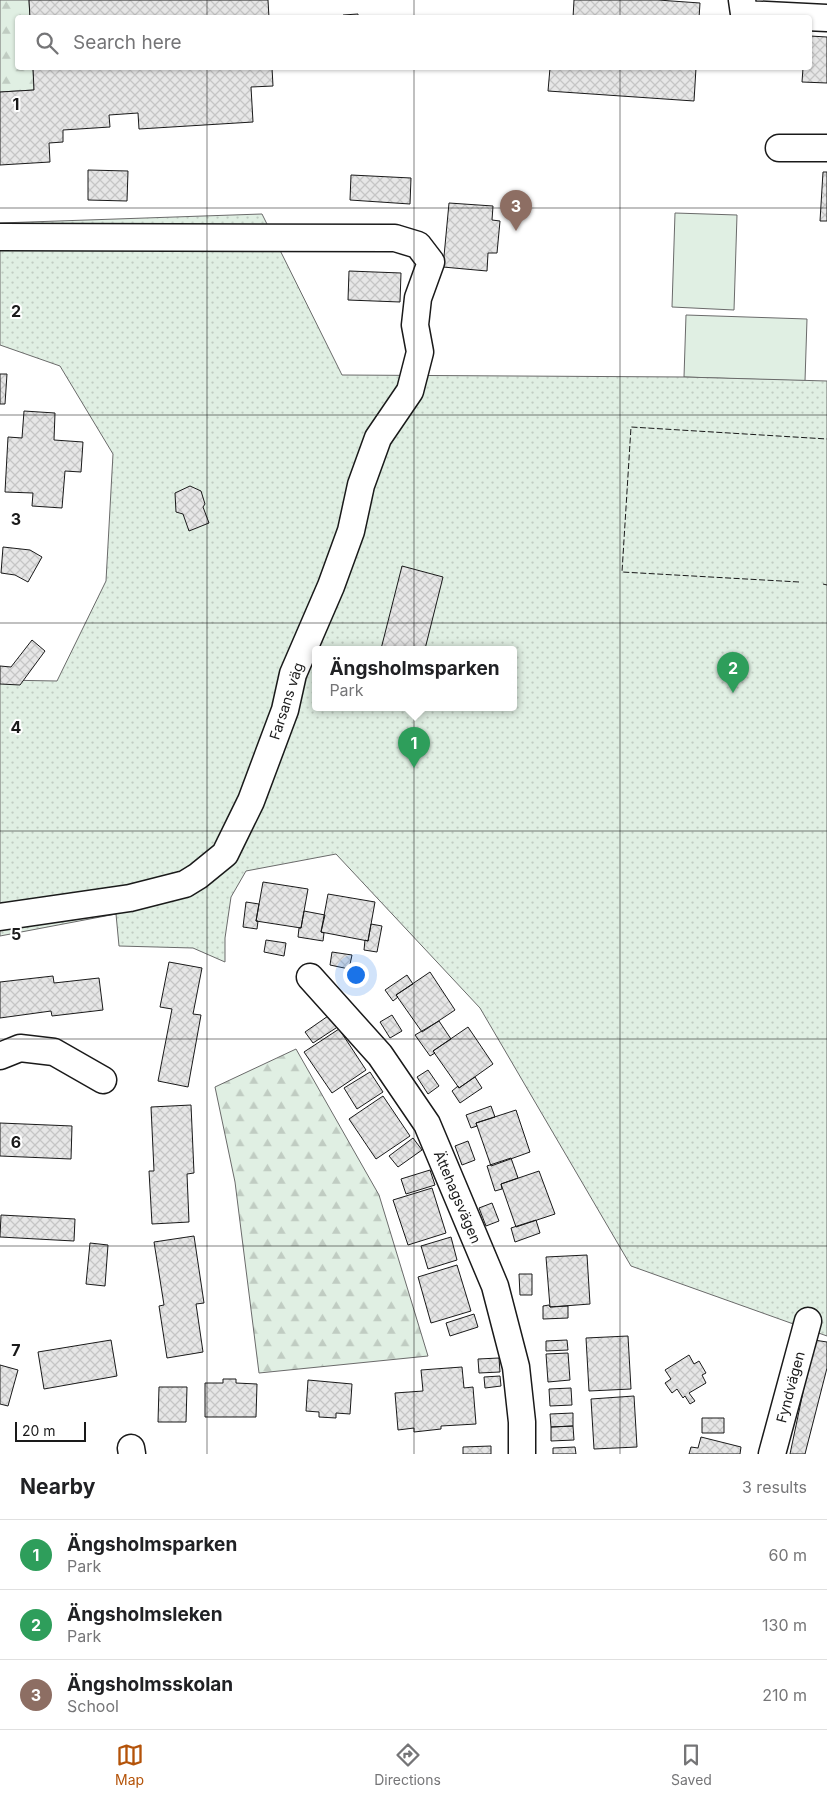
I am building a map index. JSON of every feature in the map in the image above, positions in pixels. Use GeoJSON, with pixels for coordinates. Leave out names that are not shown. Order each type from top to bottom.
{"type":"FeatureCollection","features":[{"type":"Feature","properties":{"kind":"street"},"geometry":{"type":"LineString","coordinates":[[742,0],[744,14],[765,15]]}},
{"type":"Feature","properties":{"kind":"street"},"geometry":{"type":"LineString","coordinates":[[812,17],[827,18]]}},
{"type":"Feature","properties":{"kind":"street"},"geometry":{"type":"LineString","coordinates":[[779,148],[827,148]]}},
{"type":"Feature","properties":{"kind":"street","name":"Farsans väg"},"geometry":{"type":"LineString","coordinates":[[0,237],[395,238],[418,245],[431,262],[418,298],[415,325],[420,352],[410,391],[378,438],[361,485],[351,531],[331,586],[293,674],[285,710],[251,801],[225,854],[185,884],[130,898],[0,917]]}},
{"type":"Feature","properties":{"kind":"street","name":"Ättehagsvägen"},"geometry":{"type":"LineString","coordinates":[[310,976],[380,1054],[427,1124],[495,1286],[516,1367],[522,1422],[522,1454]]}},
{"type":"Feature","properties":{"kind":"street"},"geometry":{"type":"LineString","coordinates":[[0,1056],[20,1048],[54,1052],[103,1080]]}},
{"type":"Feature","properties":{"kind":"street","name":"Fyndvägen"},"geometry":{"type":"LineString","coordinates":[[772,1454],[808,1321]]}},
{"type":"Feature","properties":{"kind":"green space"},"geometry":{"type":"Polygon","coordinates":[[[0,0],[29,0],[30,15],[15,15],[15,70],[33,70],[34,90],[0,92],[0,0]]]}},
{"type":"Feature","properties":{"kind":"green space"},"geometry":{"type":"Polygon","coordinates":[[[675,213],[737,215],[734,310],[672,307],[675,213]]]}},
{"type":"Feature","properties":{"kind":"green space"},"geometry":{"type":"Polygon","coordinates":[[[262,214],[342,375],[684,377],[827,381],[827,1336],[631,1266],[480,1008],[336,854],[246,871],[231,897],[225,938],[225,962],[193,948],[119,946],[116,914],[0,936],[0,680],[57,681],[106,581],[113,454],[60,366],[0,345],[0,223],[262,214]]]}},
{"type":"Feature","properties":{"kind":"green space"},"geometry":{"type":"Polygon","coordinates":[[[686,315],[807,319],[805,381],[684,377],[686,315]]]}},
{"type":"Feature","properties":{"kind":"green space"},"geometry":{"type":"Polygon","coordinates":[[[296,1049],[379,1195],[428,1356],[259,1373],[235,1182],[215,1087],[296,1049]]]}},
{"type":"Feature","properties":{"kind":"building"},"geometry":{"type":"Polygon","coordinates":[[[29,0],[268,0],[269,15],[30,15],[29,0]]]}},
{"type":"Feature","properties":{"kind":"building"},"geometry":{"type":"Polygon","coordinates":[[[574,0],[658,0],[700,3],[699,15],[573,15],[574,0]]]}},
{"type":"Feature","properties":{"kind":"building"},"geometry":{"type":"Polygon","coordinates":[[[812,36],[827,37],[827,83],[802,82],[803,70],[812,70],[812,36]]]}},
{"type":"Feature","properties":{"kind":"building"},"geometry":{"type":"Polygon","coordinates":[[[33,70],[272,70],[273,86],[251,87],[253,122],[139,129],[138,113],[109,115],[110,127],[63,130],[63,142],[49,143],[50,162],[0,165],[0,92],[34,90],[33,70]]]}},
{"type":"Feature","properties":{"kind":"building"},"geometry":{"type":"Polygon","coordinates":[[[550,70],[696,70],[694,101],[548,91],[550,70]]]}},
{"type":"Feature","properties":{"kind":"building"},"geometry":{"type":"Polygon","coordinates":[[[88,170],[128,171],[127,201],[88,200],[88,170]]]}},
{"type":"Feature","properties":{"kind":"building"},"geometry":{"type":"Polygon","coordinates":[[[823,172],[827,172],[827,221],[820,221],[823,172]]]}},
{"type":"Feature","properties":{"kind":"building"},"geometry":{"type":"Polygon","coordinates":[[[351,175],[411,178],[410,204],[350,200],[351,175]]]}},
{"type":"Feature","properties":{"kind":"building"},"geometry":{"type":"Polygon","coordinates":[[[449,203],[493,206],[492,220],[500,221],[497,253],[488,253],[487,271],[443,267],[449,203]]]}},
{"type":"Feature","properties":{"kind":"building"},"geometry":{"type":"Polygon","coordinates":[[[349,271],[401,273],[400,302],[348,300],[349,271]]]}},
{"type":"Feature","properties":{"kind":"building"},"geometry":{"type":"Polygon","coordinates":[[[0,374],[7,374],[5,404],[0,404],[0,374]]]}},
{"type":"Feature","properties":{"kind":"building"},"geometry":{"type":"Polygon","coordinates":[[[24,411],[55,413],[54,440],[83,442],[81,472],[65,471],[62,508],[32,506],[33,493],[5,492],[8,437],[22,438],[24,411]]]}},
{"type":"Feature","properties":{"kind":"building"},"geometry":{"type":"Polygon","coordinates":[[[190,486],[201,491],[205,504],[203,507],[209,523],[189,531],[183,514],[176,512],[175,493],[190,486]]]}},
{"type":"Feature","properties":{"kind":"building"},"geometry":{"type":"Polygon","coordinates":[[[3,547],[30,550],[42,557],[28,582],[15,575],[1,573],[3,547]]]}},
{"type":"Feature","properties":{"kind":"building"},"geometry":{"type":"Polygon","coordinates":[[[402,566],[443,577],[426,646],[382,646],[402,566]]]}},
{"type":"Feature","properties":{"kind":"building"},"geometry":{"type":"Polygon","coordinates":[[[32,640],[45,651],[20,685],[0,684],[0,666],[11,667],[32,640]]]}},
{"type":"Feature","properties":{"kind":"building"},"geometry":{"type":"Polygon","coordinates":[[[263,882],[308,889],[301,928],[256,921],[263,882]]]}},
{"type":"Feature","properties":{"kind":"building"},"geometry":{"type":"Polygon","coordinates":[[[328,894],[375,902],[368,941],[321,932],[328,894]]]}},
{"type":"Feature","properties":{"kind":"building"},"geometry":{"type":"Polygon","coordinates":[[[246,902],[259,904],[256,921],[258,921],[257,929],[243,927],[246,902]]]}},
{"type":"Feature","properties":{"kind":"building"},"geometry":{"type":"Polygon","coordinates":[[[304,911],[325,915],[321,932],[324,933],[323,941],[298,937],[304,911]]]}},
{"type":"Feature","properties":{"kind":"building"},"geometry":{"type":"Polygon","coordinates":[[[371,924],[382,926],[377,952],[364,950],[365,940],[368,941],[371,924]]]}},
{"type":"Feature","properties":{"kind":"building"},"geometry":{"type":"Polygon","coordinates":[[[266,940],[286,943],[284,956],[264,952],[266,940]]]}},
{"type":"Feature","properties":{"kind":"building"},"geometry":{"type":"Polygon","coordinates":[[[332,952],[352,955],[349,969],[330,965],[332,952]]]}},
{"type":"Feature","properties":{"kind":"building"},"geometry":{"type":"Polygon","coordinates":[[[169,962],[202,968],[193,1014],[201,1015],[188,1087],[158,1081],[172,1009],[160,1007],[169,962]]]}},
{"type":"Feature","properties":{"kind":"building"},"geometry":{"type":"Polygon","coordinates":[[[430,972],[455,1010],[422,1032],[396,995],[430,972]]]}},
{"type":"Feature","properties":{"kind":"building"},"geometry":{"type":"Polygon","coordinates":[[[407,975],[413,984],[396,995],[398,997],[393,1001],[385,990],[407,975]]]}},
{"type":"Feature","properties":{"kind":"building"},"geometry":{"type":"Polygon","coordinates":[[[53,976],[54,983],[99,978],[103,1010],[52,1016],[51,1011],[0,1018],[0,982],[53,976]]]}},
{"type":"Feature","properties":{"kind":"building"},"geometry":{"type":"Polygon","coordinates":[[[331,1014],[339,1026],[313,1043],[305,1032],[331,1014]]]}},
{"type":"Feature","properties":{"kind":"building"},"geometry":{"type":"Polygon","coordinates":[[[392,1015],[402,1031],[390,1038],[380,1022],[392,1015]]]}},
{"type":"Feature","properties":{"kind":"building"},"geometry":{"type":"Polygon","coordinates":[[[439,1021],[451,1039],[433,1051],[435,1053],[430,1056],[415,1035],[439,1021]]]}},
{"type":"Feature","properties":{"kind":"building"},"geometry":{"type":"Polygon","coordinates":[[[468,1027],[493,1064],[459,1088],[433,1051],[468,1027]]]}},
{"type":"Feature","properties":{"kind":"building"},"geometry":{"type":"Polygon","coordinates":[[[339,1029],[366,1070],[332,1093],[304,1052],[339,1029]]]}},
{"type":"Feature","properties":{"kind":"building"},"geometry":{"type":"Polygon","coordinates":[[[428,1070],[439,1086],[428,1094],[417,1077],[428,1070]]]}},
{"type":"Feature","properties":{"kind":"building"},"geometry":{"type":"Polygon","coordinates":[[[370,1072],[383,1092],[357,1109],[344,1088],[370,1072]]]}},
{"type":"Feature","properties":{"kind":"building"},"geometry":{"type":"Polygon","coordinates":[[[475,1077],[482,1088],[460,1103],[452,1091],[475,1077]]]}},
{"type":"Feature","properties":{"kind":"building"},"geometry":{"type":"Polygon","coordinates":[[[383,1096],[410,1136],[376,1159],[349,1119],[383,1096]]]}},
{"type":"Feature","properties":{"kind":"building"},"geometry":{"type":"Polygon","coordinates":[[[191,1105],[194,1173],[187,1174],[189,1222],[152,1224],[149,1171],[154,1171],[151,1107],[191,1105]]]}},
{"type":"Feature","properties":{"kind":"building"},"geometry":{"type":"Polygon","coordinates":[[[491,1106],[495,1117],[476,1123],[477,1126],[471,1128],[466,1115],[491,1106]]]}},
{"type":"Feature","properties":{"kind":"building"},"geometry":{"type":"Polygon","coordinates":[[[516,1110],[530,1152],[491,1166],[476,1123],[516,1110]]]}},
{"type":"Feature","properties":{"kind":"building"},"geometry":{"type":"Polygon","coordinates":[[[0,1123],[72,1126],[71,1159],[0,1156],[0,1123]]]}},
{"type":"Feature","properties":{"kind":"building"},"geometry":{"type":"Polygon","coordinates":[[[413,1138],[422,1150],[398,1167],[389,1156],[413,1138]]]}},
{"type":"Feature","properties":{"kind":"building"},"geometry":{"type":"Polygon","coordinates":[[[468,1141],[475,1160],[462,1165],[455,1146],[468,1141]]]}},
{"type":"Feature","properties":{"kind":"building"},"geometry":{"type":"Polygon","coordinates":[[[511,1158],[518,1178],[501,1184],[502,1189],[495,1191],[487,1166],[511,1158]]]}},
{"type":"Feature","properties":{"kind":"building"},"geometry":{"type":"Polygon","coordinates":[[[430,1170],[435,1185],[406,1194],[401,1179],[430,1170]]]}},
{"type":"Feature","properties":{"kind":"building"},"geometry":{"type":"Polygon","coordinates":[[[539,1171],[555,1214],[516,1227],[501,1184],[539,1171]]]}},
{"type":"Feature","properties":{"kind":"building"},"geometry":{"type":"Polygon","coordinates":[[[432,1188],[446,1233],[408,1245],[393,1200],[432,1188]]]}},
{"type":"Feature","properties":{"kind":"building"},"geometry":{"type":"Polygon","coordinates":[[[492,1203],[499,1221],[486,1226],[479,1208],[492,1203]]]}},
{"type":"Feature","properties":{"kind":"building"},"geometry":{"type":"Polygon","coordinates":[[[1,1215],[75,1219],[74,1241],[0,1237],[1,1215]]]}},
{"type":"Feature","properties":{"kind":"building"},"geometry":{"type":"Polygon","coordinates":[[[536,1220],[540,1233],[515,1242],[511,1228],[536,1220]]]}},
{"type":"Feature","properties":{"kind":"building"},"geometry":{"type":"Polygon","coordinates":[[[194,1236],[204,1303],[196,1304],[203,1352],[167,1358],[159,1306],[164,1305],[154,1242],[194,1236]]]}},
{"type":"Feature","properties":{"kind":"building"},"geometry":{"type":"Polygon","coordinates":[[[451,1237],[457,1260],[428,1269],[421,1246],[451,1237]]]}},
{"type":"Feature","properties":{"kind":"building"},"geometry":{"type":"Polygon","coordinates":[[[90,1243],[108,1245],[105,1286],[86,1284],[90,1243]]]}},
{"type":"Feature","properties":{"kind":"building"},"geometry":{"type":"Polygon","coordinates":[[[587,1255],[590,1304],[550,1307],[546,1257],[587,1255]]]}},
{"type":"Feature","properties":{"kind":"building"},"geometry":{"type":"Polygon","coordinates":[[[457,1265],[471,1311],[431,1323],[418,1277],[457,1265]]]}},
{"type":"Feature","properties":{"kind":"building"},"geometry":{"type":"Polygon","coordinates":[[[519,1274],[532,1274],[532,1295],[520,1295],[519,1274]]]}},
{"type":"Feature","properties":{"kind":"building"},"geometry":{"type":"Polygon","coordinates":[[[549,1305],[550,1307],[568,1306],[568,1318],[543,1319],[543,1306],[549,1305]]]}},
{"type":"Feature","properties":{"kind":"building"},"geometry":{"type":"Polygon","coordinates":[[[474,1314],[478,1327],[450,1336],[446,1323],[474,1314]]]}},
{"type":"Feature","properties":{"kind":"building"},"geometry":{"type":"Polygon","coordinates":[[[628,1336],[631,1389],[589,1391],[586,1338],[628,1336]]]}},
{"type":"Feature","properties":{"kind":"building"},"geometry":{"type":"Polygon","coordinates":[[[111,1340],[117,1376],[44,1389],[38,1352],[111,1340]]]}},
{"type":"Feature","properties":{"kind":"building"},"geometry":{"type":"Polygon","coordinates":[[[567,1340],[568,1350],[546,1351],[546,1341],[567,1340]]]}},
{"type":"Feature","properties":{"kind":"building"},"geometry":{"type":"Polygon","coordinates":[[[814,1340],[827,1342],[827,1368],[805,1454],[790,1454],[814,1340]]]}},
{"type":"Feature","properties":{"kind":"building"},"geometry":{"type":"Polygon","coordinates":[[[568,1353],[570,1380],[548,1382],[546,1354],[568,1353]]]}},
{"type":"Feature","properties":{"kind":"building"},"geometry":{"type":"Polygon","coordinates":[[[689,1355],[694,1364],[699,1361],[706,1373],[702,1375],[706,1383],[689,1393],[695,1401],[690,1404],[677,1389],[672,1393],[665,1383],[671,1379],[665,1370],[689,1355]]]}},
{"type":"Feature","properties":{"kind":"building"},"geometry":{"type":"Polygon","coordinates":[[[499,1358],[500,1372],[479,1373],[478,1359],[499,1358]]]}},
{"type":"Feature","properties":{"kind":"building"},"geometry":{"type":"Polygon","coordinates":[[[0,1365],[18,1370],[8,1406],[0,1404],[0,1365]]]}},
{"type":"Feature","properties":{"kind":"building"},"geometry":{"type":"Polygon","coordinates":[[[462,1367],[464,1388],[473,1387],[476,1424],[441,1426],[441,1429],[414,1432],[414,1428],[398,1430],[395,1393],[423,1391],[421,1370],[462,1367]]]}},
{"type":"Feature","properties":{"kind":"building"},"geometry":{"type":"Polygon","coordinates":[[[500,1376],[501,1386],[485,1388],[484,1377],[500,1376]]]}},
{"type":"Feature","properties":{"kind":"building"},"geometry":{"type":"Polygon","coordinates":[[[223,1379],[236,1379],[236,1383],[257,1384],[256,1417],[205,1417],[205,1383],[223,1383],[223,1379]]]}},
{"type":"Feature","properties":{"kind":"building"},"geometry":{"type":"Polygon","coordinates":[[[308,1380],[352,1384],[350,1414],[336,1413],[336,1418],[319,1417],[319,1412],[306,1411],[308,1380]]]}},
{"type":"Feature","properties":{"kind":"building"},"geometry":{"type":"Polygon","coordinates":[[[159,1387],[187,1387],[186,1422],[158,1422],[159,1387]]]}},
{"type":"Feature","properties":{"kind":"building"},"geometry":{"type":"Polygon","coordinates":[[[571,1388],[572,1405],[550,1406],[549,1389],[571,1388]]]}},
{"type":"Feature","properties":{"kind":"building"},"geometry":{"type":"Polygon","coordinates":[[[634,1396],[637,1447],[594,1449],[591,1399],[634,1396]]]}},
{"type":"Feature","properties":{"kind":"building"},"geometry":{"type":"Polygon","coordinates":[[[573,1413],[573,1426],[551,1427],[550,1414],[573,1413]]]}},
{"type":"Feature","properties":{"kind":"building"},"geometry":{"type":"Polygon","coordinates":[[[702,1418],[724,1418],[724,1433],[702,1433],[702,1418]]]}},
{"type":"Feature","properties":{"kind":"building"},"geometry":{"type":"Polygon","coordinates":[[[573,1426],[574,1440],[551,1441],[551,1427],[573,1426]]]}},
{"type":"Feature","properties":{"kind":"building"},"geometry":{"type":"Polygon","coordinates":[[[701,1437],[741,1447],[740,1454],[689,1454],[691,1447],[698,1448],[701,1437]]]}},
{"type":"Feature","properties":{"kind":"building"},"geometry":{"type":"Polygon","coordinates":[[[491,1446],[491,1454],[463,1454],[463,1447],[491,1446]]]}},
{"type":"Feature","properties":{"kind":"building"},"geometry":{"type":"Polygon","coordinates":[[[575,1447],[576,1454],[553,1454],[553,1448],[575,1447]]]}},
{"type":"Feature","properties":{"kind":"fence"},"geometry":{"type":"LineString","coordinates":[[799,582],[622,572],[631,427],[827,439]]}},
{"type":"Feature","properties":{"kind":"fence"},"geometry":{"type":"LineString","coordinates":[[823,584],[827,585]]}},
{"type":"Feature","properties":{"kind":"place","name":"Ängsholmsskolan"},"geometry":{"type":"Point","coordinates":[516,231]}},
{"type":"Feature","properties":{"kind":"place","name":"Ängsholmsleken"},"geometry":{"type":"Point","coordinates":[733,693]}},
{"type":"Feature","properties":{"kind":"place","name":"Ängsholmsparken"},"geometry":{"type":"Point","coordinates":[414,768]}}]}
